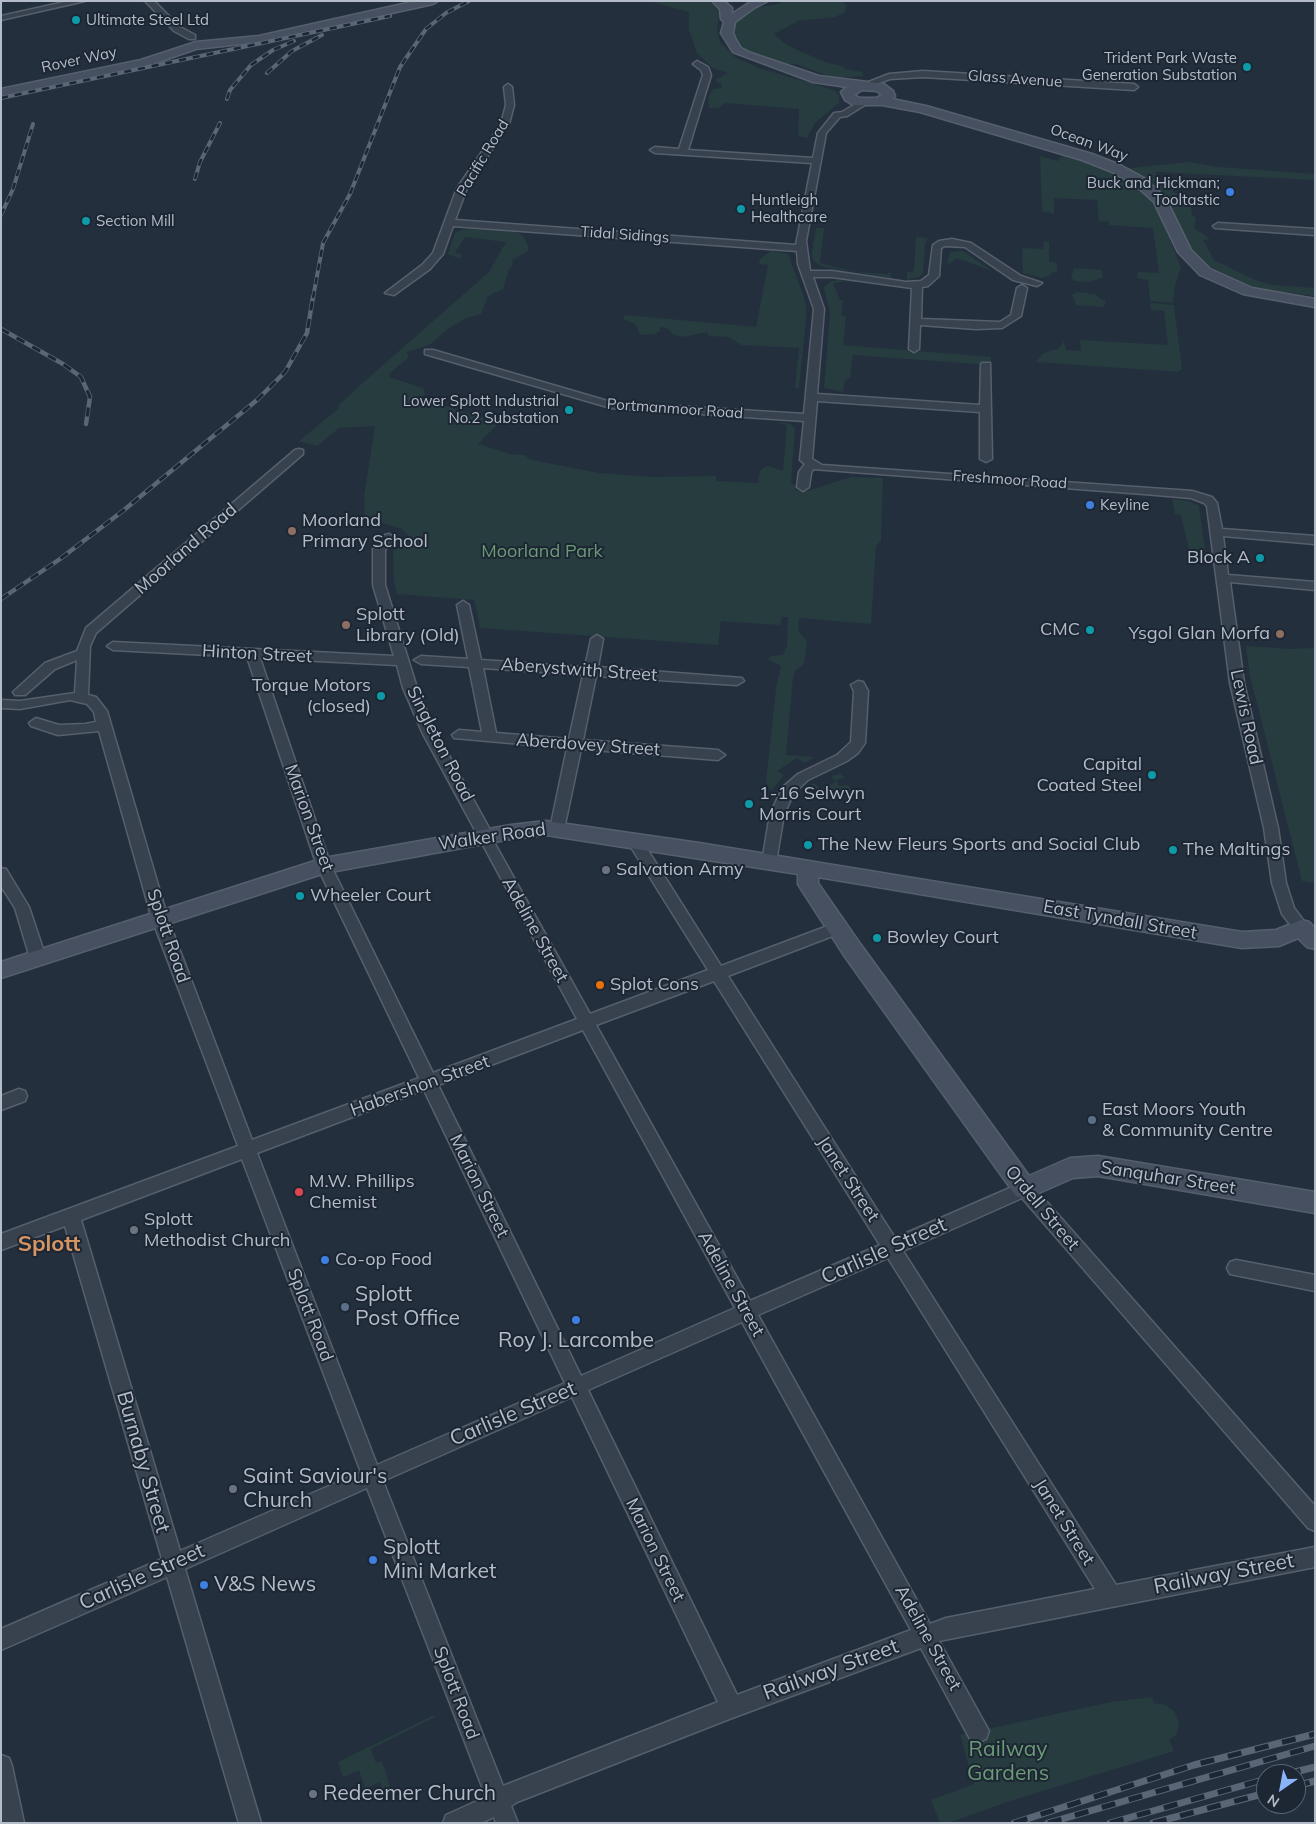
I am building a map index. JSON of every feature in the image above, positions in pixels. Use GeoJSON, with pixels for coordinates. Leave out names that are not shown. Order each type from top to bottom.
{"type":"FeatureCollection","features":[{"type":"Feature","properties":{"kind":"street"},"geometry":{"type":"LineString","coordinates":[[1,18],[41,5],[81,1]]}},
{"type":"Feature","properties":{"kind":"street"},"geometry":{"type":"LineString","coordinates":[[149,1],[177,29],[194,42]]}},
{"type":"Feature","properties":{"kind":"street","name":"Rover Way"},"geometry":{"type":"LineString","coordinates":[[163,56],[178,39],[194,42],[259,38],[432,1]]}},
{"type":"Feature","properties":{"kind":"street"},"geometry":{"type":"LineString","coordinates":[[717,1],[726,8],[727,18],[730,21]]}},
{"type":"Feature","properties":{"kind":"street"},"geometry":{"type":"LineString","coordinates":[[763,1],[750,6],[730,21],[727,33],[738,50],[760,61],[817,79],[862,86]]}},
{"type":"Feature","properties":{"kind":"street"},"geometry":{"type":"LineString","coordinates":[[176,42],[177,29]]}},
{"type":"Feature","properties":{"kind":"street","name":"Rover Way"},"geometry":{"type":"LineString","coordinates":[[1,93],[136,64],[163,56],[194,42]]}},
{"type":"Feature","properties":{"kind":"street"},"geometry":{"type":"LineString","coordinates":[[684,152],[707,75],[705,68],[697,64]]}},
{"type":"Feature","properties":{"kind":"street","name":"Glass Avenue"},"geometry":{"type":"LineString","coordinates":[[862,86],[889,77],[935,74],[1134,87]]}},
{"type":"Feature","properties":{"kind":"street"},"geometry":{"type":"LineString","coordinates":[[803,487],[805,472],[811,465],[806,460],[819,309],[807,274],[801,248],[822,133],[837,115],[844,114],[864,103],[886,95],[897,80],[897,77]]}},
{"type":"Feature","properties":{"kind":"street"},"geometry":{"type":"LineString","coordinates":[[817,79],[864,103]]}},
{"type":"Feature","properties":{"kind":"street"},"geometry":{"type":"LineString","coordinates":[[837,115],[835,112],[848,95],[862,86]]}},
{"type":"Feature","properties":{"kind":"street","name":"Ocean Way"},"geometry":{"type":"LineString","coordinates":[[862,86],[922,109],[1086,157],[1115,168],[1139,181],[1160,200],[1185,252],[1205,272],[1248,291],[1271,297],[1315,303]]}},
{"type":"Feature","properties":{"kind":"street","name":"Pacific Road"},"geometry":{"type":"LineString","coordinates":[[390,293],[434,259],[441,248],[466,182],[505,124],[510,105],[508,87]]}},
{"type":"Feature","properties":{"kind":"street"},"geometry":{"type":"LineString","coordinates":[[655,150],[817,161]]}},
{"type":"Feature","properties":{"kind":"street","name":"Tidal Sidings"},"geometry":{"type":"LineString","coordinates":[[450,223],[801,248]]}},
{"type":"Feature","properties":{"kind":"street"},"geometry":{"type":"LineString","coordinates":[[1218,226],[1315,232]]}},
{"type":"Feature","properties":{"kind":"street"},"geometry":{"type":"LineString","coordinates":[[807,274],[827,274],[917,285],[924,284],[934,276],[936,247],[942,243],[952,242],[968,246],[1017,278],[1037,283]]}},
{"type":"Feature","properties":{"kind":"street"},"geometry":{"type":"LineString","coordinates":[[914,346],[917,285]]}},
{"type":"Feature","properties":{"kind":"street"},"geometry":{"type":"LineString","coordinates":[[916,322],[976,326],[1002,325],[1016,316],[1022,288]]}},
{"type":"Feature","properties":{"kind":"street","name":"Portmanmoor Road"},"geometry":{"type":"LineString","coordinates":[[429,352],[611,405],[809,418]]}},
{"type":"Feature","properties":{"kind":"street"},"geometry":{"type":"LineString","coordinates":[[986,365],[986,459]]}},
{"type":"Feature","properties":{"kind":"street"},"geometry":{"type":"LineString","coordinates":[[812,397],[985,409]]}},
{"type":"Feature","properties":{"kind":"street","name":"Moorland Road"},"geometry":{"type":"LineString","coordinates":[[81,697],[85,640],[91,632],[299,452]]}},
{"type":"Feature","properties":{"kind":"street","name":"Freshmoor Road"},"geometry":{"type":"LineString","coordinates":[[811,465],[819,468],[1144,490],[1192,495],[1208,500]]}},
{"type":"Feature","properties":{"kind":"street","name":"Lewis Road"},"geometry":{"type":"LineString","coordinates":[[1208,500],[1213,506],[1240,696],[1271,828],[1274,861],[1280,888],[1287,910],[1308,935]]}},
{"type":"Feature","properties":{"kind":"street"},"geometry":{"type":"LineString","coordinates":[[1216,532],[1315,540]]}},
{"type":"Feature","properties":{"kind":"street","name":"Singleton Road"},"geometry":{"type":"LineString","coordinates":[[389,538],[378,548],[378,580],[401,660],[415,701],[429,732],[485,837]]}},
{"type":"Feature","properties":{"kind":"street"},"geometry":{"type":"LineString","coordinates":[[1223,578],[1315,586]]}},
{"type":"Feature","properties":{"kind":"street"},"geometry":{"type":"LineString","coordinates":[[463,605],[490,737]]}},
{"type":"Feature","properties":{"kind":"street"},"geometry":{"type":"LineString","coordinates":[[557,829],[597,639]]}},
{"type":"Feature","properties":{"kind":"street","name":"Hinton Street"},"geometry":{"type":"LineString","coordinates":[[113,646],[401,660]]}},
{"type":"Feature","properties":{"kind":"street"},"geometry":{"type":"LineString","coordinates":[[20,692],[50,666],[84,653]]}},
{"type":"Feature","properties":{"kind":"street","name":"Marion Street"},"geometry":{"type":"LineString","coordinates":[[252,654],[324,866],[732,1707]]}},
{"type":"Feature","properties":{"kind":"street","name":"Aberystwith Street"},"geometry":{"type":"LineString","coordinates":[[421,660],[737,681]]}},
{"type":"Feature","properties":{"kind":"street"},"geometry":{"type":"LineString","coordinates":[[769,862],[777,814],[783,798],[795,783],[803,777],[842,758],[856,747],[858,743],[861,691],[858,685]]}},
{"type":"Feature","properties":{"kind":"street"},"geometry":{"type":"LineString","coordinates":[[1,704],[20,705],[70,696],[81,697]]}},
{"type":"Feature","properties":{"kind":"street","name":"Splott Road"},"geometry":{"type":"LineString","coordinates":[[81,697],[91,700],[100,711],[160,919],[372,1476],[507,1823]]}},
{"type":"Feature","properties":{"kind":"street"},"geometry":{"type":"LineString","coordinates":[[36,723],[64,730],[104,725]]}},
{"type":"Feature","properties":{"kind":"street","name":"Aberdovey Street"},"geometry":{"type":"LineString","coordinates":[[459,735],[718,754]]}},
{"type":"Feature","properties":{"kind":"street","name":"Walker Road"},"geometry":{"type":"LineString","coordinates":[[1,970],[324,866],[526,829],[557,829],[634,840],[920,887]]}},
{"type":"Feature","properties":{"kind":"street","name":"Adeline Street"},"geometry":{"type":"LineString","coordinates":[[485,837],[978,1731]]}},
{"type":"Feature","properties":{"kind":"street","name":"Janet Street"},"geometry":{"type":"LineString","coordinates":[[634,840],[1110,1595]]}},
{"type":"Feature","properties":{"kind":"street","name":"Ordell Street"},"geometry":{"type":"LineString","coordinates":[[808,868],[808,884],[1025,1189],[1315,1521]]}},
{"type":"Feature","properties":{"kind":"street"},"geometry":{"type":"LineString","coordinates":[[1,873],[22,907],[38,958]]}},
{"type":"Feature","properties":{"kind":"street","name":"East Tyndall Street"},"geometry":{"type":"LineString","coordinates":[[920,887],[1242,940],[1308,935]]}},
{"type":"Feature","properties":{"kind":"street","name":"Habershon Street"},"geometry":{"type":"LineString","coordinates":[[1,1242],[838,928]]}},
{"type":"Feature","properties":{"kind":"street"},"geometry":{"type":"LineString","coordinates":[[1,1102],[19,1096]]}},
{"type":"Feature","properties":{"kind":"street","name":"Sanquhar Street"},"geometry":{"type":"LineString","coordinates":[[1025,1189],[1070,1168],[1098,1166],[1315,1203]]}},
{"type":"Feature","properties":{"kind":"street","name":"Carlisle Street"},"geometry":{"type":"LineString","coordinates":[[1,1640],[1025,1189]]}},
{"type":"Feature","properties":{"kind":"street","name":"Burnaby Street"},"geometry":{"type":"LineString","coordinates":[[71,1216],[250,1823]]}},
{"type":"Feature","properties":{"kind":"street"},"geometry":{"type":"LineString","coordinates":[[1236,1268],[1315,1283]]}},
{"type":"Feature","properties":{"kind":"street","name":"Railway Street"},"geometry":{"type":"LineString","coordinates":[[454,1823],[510,1794],[732,1707],[946,1628],[1315,1557]]}},
{"type":"Feature","properties":{"kind":"street"},"geometry":{"type":"LineString","coordinates":[[1,1766],[13,1823]]}},
{"type":"Feature","properties":{"kind":"green space"},"geometry":{"type":"Polygon","coordinates":[[[649,1],[706,1],[712,4],[718,9],[717,29],[720,42],[735,57],[759,68],[834,90],[839,95],[839,103],[815,123],[807,138],[798,136],[799,109],[726,103],[718,108],[709,108],[708,97],[713,89],[721,88],[722,85],[715,80],[728,73],[713,68],[697,53],[689,30],[689,12],[649,1]]]}},
{"type":"Feature","properties":{"kind":"green space"},"geometry":{"type":"Polygon","coordinates":[[[784,1],[841,1],[847,5],[844,13],[835,17],[798,21],[774,34],[785,44],[797,50],[828,63],[843,66],[844,69],[862,72],[864,76],[834,78],[796,64],[784,65],[751,53],[734,40],[733,31],[737,21],[752,8],[778,4],[784,1]]]}},
{"type":"Feature","properties":{"kind":"green space"},"geometry":{"type":"Polygon","coordinates":[[[1064,155],[1089,163],[1121,177],[1148,197],[1157,207],[1181,267],[1175,285],[1173,303],[1150,301],[1148,280],[1137,278],[1138,272],[1159,273],[1153,228],[1109,225],[1109,222],[1099,221],[1097,200],[1054,198],[1054,214],[1042,211],[1040,156],[1057,161],[1064,155]]]}},
{"type":"Feature","properties":{"kind":"green space"},"geometry":{"type":"Polygon","coordinates":[[[1189,162],[1219,167],[1315,174],[1315,180],[1156,172],[1156,177],[1179,196],[1186,207],[1191,207],[1192,214],[1196,219],[1194,228],[1210,239],[1203,240],[1214,260],[1255,280],[1273,285],[1315,288],[1315,296],[1260,289],[1232,279],[1210,267],[1192,250],[1171,206],[1158,189],[1130,168],[1189,162]]]}},
{"type":"Feature","properties":{"kind":"green space"},"geometry":{"type":"Polygon","coordinates":[[[816,228],[824,228],[820,263],[856,272],[888,274],[890,270],[891,278],[824,267],[819,265],[813,260],[812,252],[816,228]]]}},
{"type":"Feature","properties":{"kind":"green space","name":"Moorland Park"},"geometry":{"type":"Polygon","coordinates":[[[471,229],[515,232],[523,236],[529,248],[527,252],[512,260],[513,265],[509,269],[503,289],[488,296],[481,314],[467,318],[449,328],[431,344],[407,352],[409,357],[389,374],[389,377],[423,388],[425,394],[421,398],[499,423],[478,444],[510,454],[524,455],[532,460],[599,473],[652,477],[716,476],[716,481],[758,483],[760,471],[763,468],[769,466],[783,471],[787,425],[779,423],[781,422],[791,424],[795,429],[791,482],[796,486],[795,490],[807,491],[851,477],[883,478],[881,541],[876,546],[871,624],[799,618],[798,630],[807,642],[804,664],[795,671],[793,677],[786,755],[815,757],[804,763],[797,758],[777,771],[784,775],[771,791],[766,783],[776,688],[781,666],[768,659],[771,656],[783,655],[787,646],[788,617],[782,617],[781,625],[721,621],[718,645],[480,628],[474,600],[397,594],[394,582],[393,551],[405,545],[408,535],[402,529],[365,518],[364,497],[375,426],[339,428],[317,446],[299,441],[339,408],[339,405],[358,387],[489,272],[506,242],[465,237],[455,253],[462,254],[460,259],[448,254],[455,233],[471,229]]]}},
{"type":"Feature","properties":{"kind":"green space"},"geometry":{"type":"Polygon","coordinates":[[[916,237],[928,238],[925,243],[923,273],[919,277],[907,280],[907,272],[914,271],[916,237]]]}},
{"type":"Feature","properties":{"kind":"green space"},"geometry":{"type":"Polygon","coordinates":[[[1044,241],[1049,242],[1049,262],[1057,263],[1057,272],[1042,278],[1023,273],[1022,248],[1043,249],[1044,241]]]}},
{"type":"Feature","properties":{"kind":"green space"},"geometry":{"type":"Polygon","coordinates":[[[771,251],[788,254],[806,303],[799,388],[795,387],[799,348],[742,345],[728,337],[709,336],[707,332],[683,337],[674,335],[667,328],[660,327],[660,331],[655,334],[640,335],[635,324],[623,319],[625,315],[756,327],[768,265],[759,264],[760,259],[771,251]]]}},
{"type":"Feature","properties":{"kind":"green space"},"geometry":{"type":"Polygon","coordinates":[[[963,251],[992,271],[957,258],[947,265],[950,252],[963,251]]]}},
{"type":"Feature","properties":{"kind":"green space"},"geometry":{"type":"Polygon","coordinates":[[[1074,268],[1101,270],[1103,277],[1090,282],[1075,281],[1071,278],[1074,268]]]}},
{"type":"Feature","properties":{"kind":"green space"},"geometry":{"type":"Polygon","coordinates":[[[831,281],[848,281],[833,283],[840,300],[843,300],[841,315],[846,317],[843,345],[991,357],[991,365],[853,355],[850,378],[845,380],[843,392],[824,388],[830,313],[824,287],[831,281]]]}},
{"type":"Feature","properties":{"kind":"green space"},"geometry":{"type":"Polygon","coordinates":[[[1077,292],[1095,294],[1102,300],[1106,300],[1104,307],[1076,305],[1072,295],[1077,292]]]}},
{"type":"Feature","properties":{"kind":"green space"},"geometry":{"type":"Polygon","coordinates":[[[1150,303],[1174,305],[1182,369],[1178,372],[1036,362],[1042,354],[1059,348],[1064,341],[1066,350],[1081,351],[1080,340],[1168,345],[1164,311],[1151,310],[1150,303]]]}},
{"type":"Feature","properties":{"kind":"green space"},"geometry":{"type":"Polygon","coordinates":[[[1172,499],[1189,501],[1199,506],[1205,550],[1189,549],[1181,515],[1175,514],[1172,499]]]}},
{"type":"Feature","properties":{"kind":"green space"},"geometry":{"type":"Polygon","coordinates":[[[1246,646],[1289,649],[1315,648],[1315,883],[1302,881],[1250,676],[1246,646]]]}},
{"type":"Feature","properties":{"kind":"green space"},"geometry":{"type":"Polygon","coordinates":[[[840,774],[845,778],[836,780],[839,786],[848,785],[852,792],[806,789],[814,783],[820,789],[836,782],[831,776],[840,774]]]}},
{"type":"Feature","properties":{"kind":"green space","name":"Railway Gardens"},"geometry":{"type":"Polygon","coordinates":[[[1152,1697],[1154,1703],[1165,1705],[1174,1711],[1178,1719],[1179,1726],[1176,1735],[1169,1740],[1174,1751],[1010,1801],[948,1823],[940,1823],[931,1800],[974,1784],[960,1735],[1111,1702],[1152,1697]]]}},
{"type":"Feature","properties":{"kind":"green space"},"geometry":{"type":"Polygon","coordinates":[[[434,1715],[435,1717],[371,1749],[376,1763],[382,1761],[390,1786],[383,1790],[380,1782],[365,1789],[359,1770],[343,1777],[338,1762],[434,1715]]]}},
{"type":"Feature","properties":{"kind":"railway"},"geometry":{"type":"LineString","coordinates":[[313,298],[323,243],[350,194],[400,67],[426,29],[446,13],[469,1]]}},
{"type":"Feature","properties":{"kind":"railway"},"geometry":{"type":"LineString","coordinates":[[1,98],[390,16]]}},
{"type":"Feature","properties":{"kind":"railway"},"geometry":{"type":"LineString","coordinates":[[267,73],[292,51],[322,35]]}},
{"type":"Feature","properties":{"kind":"railway"},"geometry":{"type":"LineString","coordinates":[[227,99],[230,90],[251,65],[273,50],[294,41]]}},
{"type":"Feature","properties":{"kind":"railway"},"geometry":{"type":"LineString","coordinates":[[195,179],[200,162],[220,123]]}},
{"type":"Feature","properties":{"kind":"railway"},"geometry":{"type":"LineString","coordinates":[[1,215],[13,189],[33,124]]}},
{"type":"Feature","properties":{"kind":"railway"},"geometry":{"type":"LineString","coordinates":[[1,599],[60,559],[124,510],[257,400],[285,372],[307,333],[313,297]]}},
{"type":"Feature","properties":{"kind":"railway"},"geometry":{"type":"LineString","coordinates":[[1,329],[63,364],[81,377],[90,397],[86,424]]}},
{"type":"Feature","properties":{"kind":"railway"},"geometry":{"type":"LineString","coordinates":[[1014,1823],[1194,1765],[1315,1734]]}},
{"type":"Feature","properties":{"kind":"railway"},"geometry":{"type":"LineString","coordinates":[[1048,1823],[1315,1746]]}},
{"type":"Feature","properties":{"kind":"railway"},"geometry":{"type":"LineString","coordinates":[[1306,1769],[1315,1767]]}},
{"type":"Feature","properties":{"kind":"railway"},"geometry":{"type":"LineString","coordinates":[[1306,1783],[1315,1781]]}},
{"type":"Feature","properties":{"kind":"railway"},"geometry":{"type":"LineString","coordinates":[[1110,1823],[1256,1782]]}},
{"type":"Feature","properties":{"kind":"railway"},"geometry":{"type":"LineString","coordinates":[[1153,1823],[1256,1796]]}},
{"type":"Feature","properties":{"kind":"place","name":"Ultimate Steel Ltd"},"geometry":{"type":"Point","coordinates":[76,20]}},
{"type":"Feature","properties":{"kind":"place","name":"Trident Park Waste Generation Substation"},"geometry":{"type":"Point","coordinates":[1247,67]}},
{"type":"Feature","properties":{"kind":"place","name":"Buck and Hickman; Tooltastic"},"geometry":{"type":"Point","coordinates":[1230,192]}},
{"type":"Feature","properties":{"kind":"place","name":"Huntleigh Healthcare"},"geometry":{"type":"Point","coordinates":[741,209]}},
{"type":"Feature","properties":{"kind":"place","name":"Section Mill"},"geometry":{"type":"Point","coordinates":[86,221]}},
{"type":"Feature","properties":{"kind":"place","name":"Lower Splott Industrial No.2 Substation"},"geometry":{"type":"Point","coordinates":[569,410]}},
{"type":"Feature","properties":{"kind":"place","name":"Keyline"},"geometry":{"type":"Point","coordinates":[1090,505]}},
{"type":"Feature","properties":{"kind":"place","name":"Moorland Primary School"},"geometry":{"type":"Point","coordinates":[292,531]}},
{"type":"Feature","properties":{"kind":"place","name":"Block A"},"geometry":{"type":"Point","coordinates":[1260,558]}},
{"type":"Feature","properties":{"kind":"place","name":"Splott Library (Old)"},"geometry":{"type":"Point","coordinates":[346,625]}},
{"type":"Feature","properties":{"kind":"place","name":"CMC"},"geometry":{"type":"Point","coordinates":[1090,630]}},
{"type":"Feature","properties":{"kind":"place","name":"Ysgol Glan Morfa"},"geometry":{"type":"Point","coordinates":[1280,634]}},
{"type":"Feature","properties":{"kind":"place","name":"Torque Motors (closed)"},"geometry":{"type":"Point","coordinates":[381,696]}},
{"type":"Feature","properties":{"kind":"place","name":"Capital Coated Steel"},"geometry":{"type":"Point","coordinates":[1152,775]}},
{"type":"Feature","properties":{"kind":"place","name":"1-16 Selwyn Morris Court"},"geometry":{"type":"Point","coordinates":[749,804]}},
{"type":"Feature","properties":{"kind":"place","name":"The New Fleurs Sports and Social Club"},"geometry":{"type":"Point","coordinates":[808,845]}},
{"type":"Feature","properties":{"kind":"place","name":"The Maltings"},"geometry":{"type":"Point","coordinates":[1173,850]}},
{"type":"Feature","properties":{"kind":"place","name":"Salvation Army"},"geometry":{"type":"Point","coordinates":[606,870]}},
{"type":"Feature","properties":{"kind":"place","name":"Wheeler Court"},"geometry":{"type":"Point","coordinates":[300,896]}},
{"type":"Feature","properties":{"kind":"place","name":"Bowley Court"},"geometry":{"type":"Point","coordinates":[877,938]}},
{"type":"Feature","properties":{"kind":"place","name":"Splot Cons"},"geometry":{"type":"Point","coordinates":[600,985]}},
{"type":"Feature","properties":{"kind":"place","name":"East Moors Youth & Community Centre"},"geometry":{"type":"Point","coordinates":[1092,1120]}},
{"type":"Feature","properties":{"kind":"place","name":"M.W. Phillips Chemist"},"geometry":{"type":"Point","coordinates":[299,1192]}},
{"type":"Feature","properties":{"kind":"place","name":"Splott Methodist Church"},"geometry":{"type":"Point","coordinates":[134,1230]}},
{"type":"Feature","properties":{"kind":"place","name":"Co-op Food"},"geometry":{"type":"Point","coordinates":[325,1260]}},
{"type":"Feature","properties":{"kind":"place","name":"Splott Post Office"},"geometry":{"type":"Point","coordinates":[345,1307]}},
{"type":"Feature","properties":{"kind":"place","name":"Roy J. Larcombe"},"geometry":{"type":"Point","coordinates":[576,1320]}},
{"type":"Feature","properties":{"kind":"place","name":"Saint Saviour's Church"},"geometry":{"type":"Point","coordinates":[233,1489]}},
{"type":"Feature","properties":{"kind":"place","name":"Splott Mini Market"},"geometry":{"type":"Point","coordinates":[373,1560]}},
{"type":"Feature","properties":{"kind":"place","name":"V&S News"},"geometry":{"type":"Point","coordinates":[204,1585]}},
{"type":"Feature","properties":{"kind":"place","name":"Redeemer Church"},"geometry":{"type":"Point","coordinates":[313,1794]}},
{"type":"Feature","properties":{"kind":"district","name":"Splott"},"geometry":{"type":"Point","coordinates":[49,1244]}}]}
